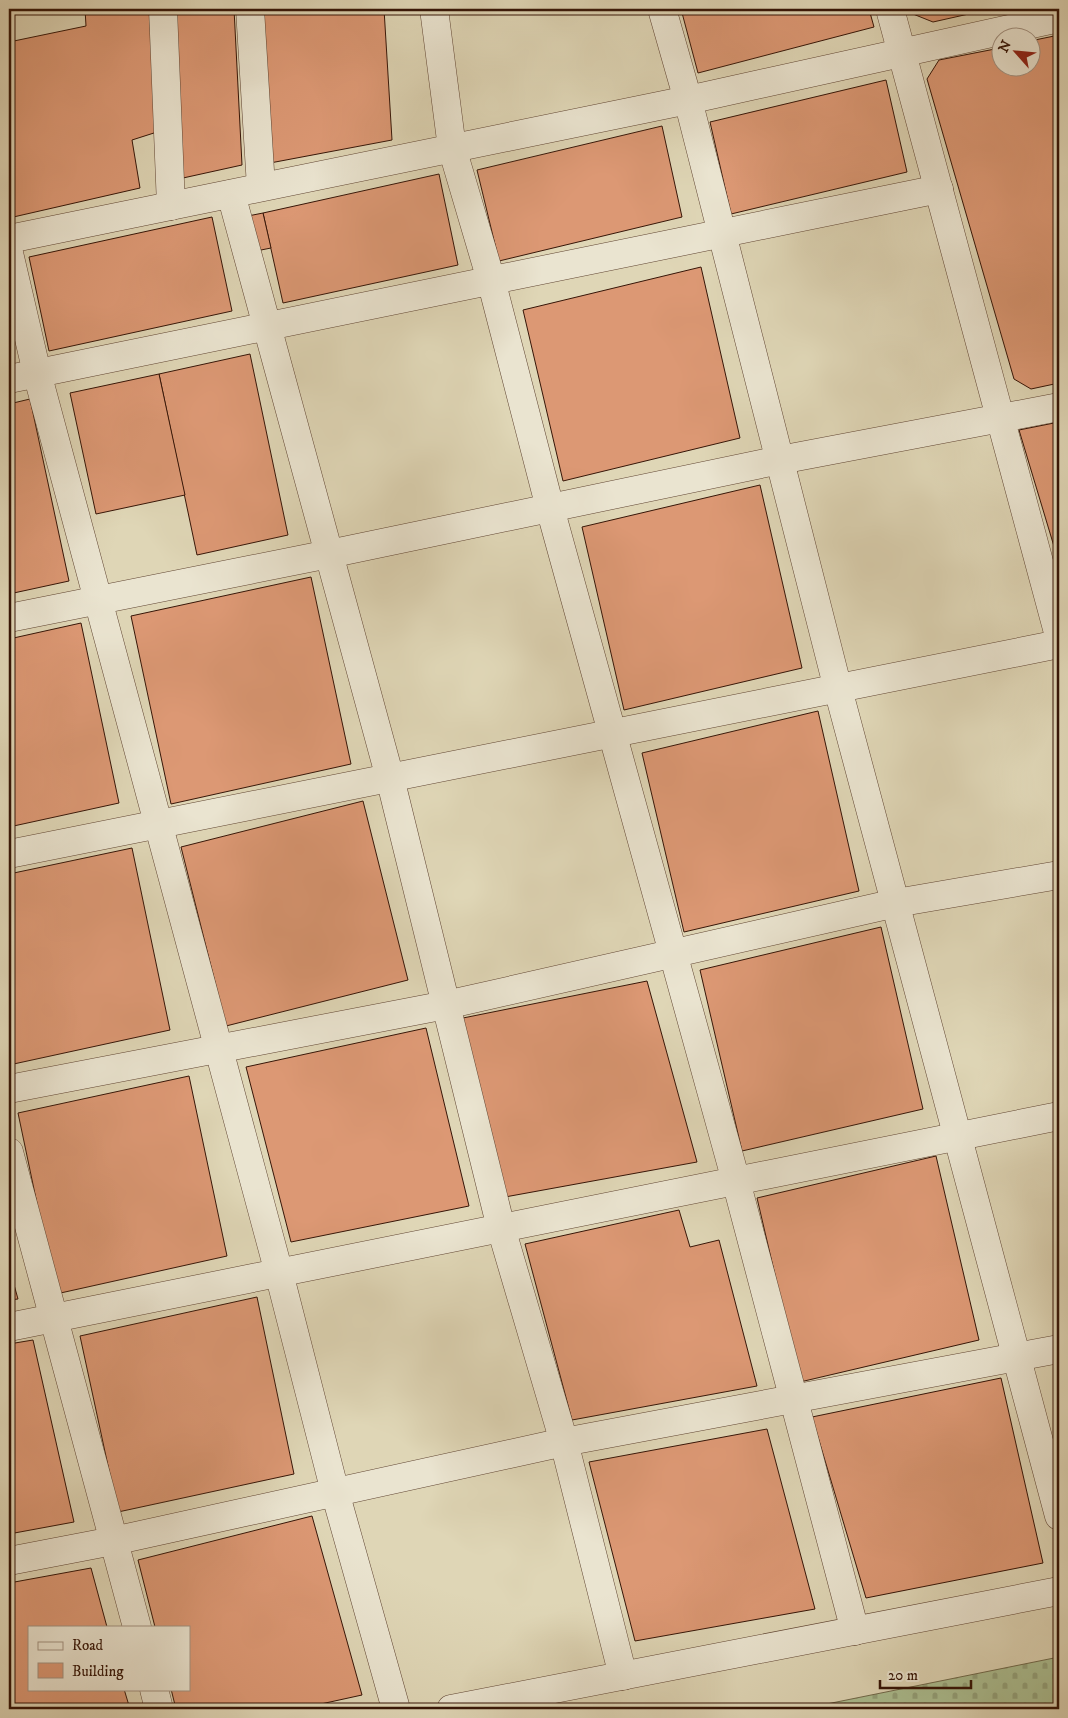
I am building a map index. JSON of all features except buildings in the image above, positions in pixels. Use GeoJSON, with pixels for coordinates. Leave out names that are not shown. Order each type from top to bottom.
{"type":"FeatureCollection","features":[{"type":"Feature","properties":{"kind":"street"},"geometry":{"type":"LineString","coordinates":[[163,9],[171,206]]}},
{"type":"Feature","properties":{"kind":"street"},"geometry":{"type":"LineString","coordinates":[[250,9],[261,188]]}},
{"type":"Feature","properties":{"kind":"street"},"geometry":{"type":"LineString","coordinates":[[434,9],[452,148],[491,280],[550,508],[736,1181],[855,1631]]}},
{"type":"Feature","properties":{"kind":"street"},"geometry":{"type":"LineString","coordinates":[[662,9],[722,231],[838,689],[1059,1516]]}},
{"type":"Feature","properties":{"kind":"street"},"geometry":{"type":"LineString","coordinates":[[890,9],[1059,636]]}},
{"type":"Feature","properties":{"kind":"street"},"geometry":{"type":"LineString","coordinates":[[9,239],[688,100],[1059,18]]}},
{"type":"Feature","properties":{"kind":"street"},"geometry":{"type":"LineString","coordinates":[[9,379],[268,327],[722,231],[939,189]]}},
{"type":"Feature","properties":{"kind":"street"},"geometry":{"type":"LineString","coordinates":[[231,194],[390,778],[501,1228],[564,1442],[623,1676]]}},
{"type":"Feature","properties":{"kind":"street"},"geometry":{"type":"LineString","coordinates":[[9,253],[37,373],[336,1492],[396,1709]]}},
{"type":"Feature","properties":{"kind":"street"},"geometry":{"type":"LineString","coordinates":[[9,618],[329,554],[780,460],[1059,407]]}},
{"type":"Feature","properties":{"kind":"street"},"geometry":{"type":"LineString","coordinates":[[9,854],[1059,644]]}},
{"type":"Feature","properties":{"kind":"street"},"geometry":{"type":"LineString","coordinates":[[9,1089],[446,1005],[896,903],[1059,875]]}},
{"type":"Feature","properties":{"kind":"street"},"geometry":{"type":"LineString","coordinates":[[9,1327],[1059,1116]]}},
{"type":"Feature","properties":{"kind":"street"},"geometry":{"type":"LineString","coordinates":[[9,1152],[137,1626]]}},
{"type":"Feature","properties":{"kind":"street"},"geometry":{"type":"LineString","coordinates":[[9,1561],[113,1541],[564,1442],[1059,1349]]}},
{"type":"Feature","properties":{"kind":"street"},"geometry":{"type":"LineString","coordinates":[[451,1709],[1059,1591]]}},
{"type":"Feature","properties":{"kind":"street"},"geometry":{"type":"LineString","coordinates":[[154,1690],[159,1709]]}},
{"type":"Feature","properties":{"kind":"green space"},"geometry":{"type":"Polygon","coordinates":[[[1059,1657],[1059,1709],[802,1709],[1059,1657]]]}}]}
